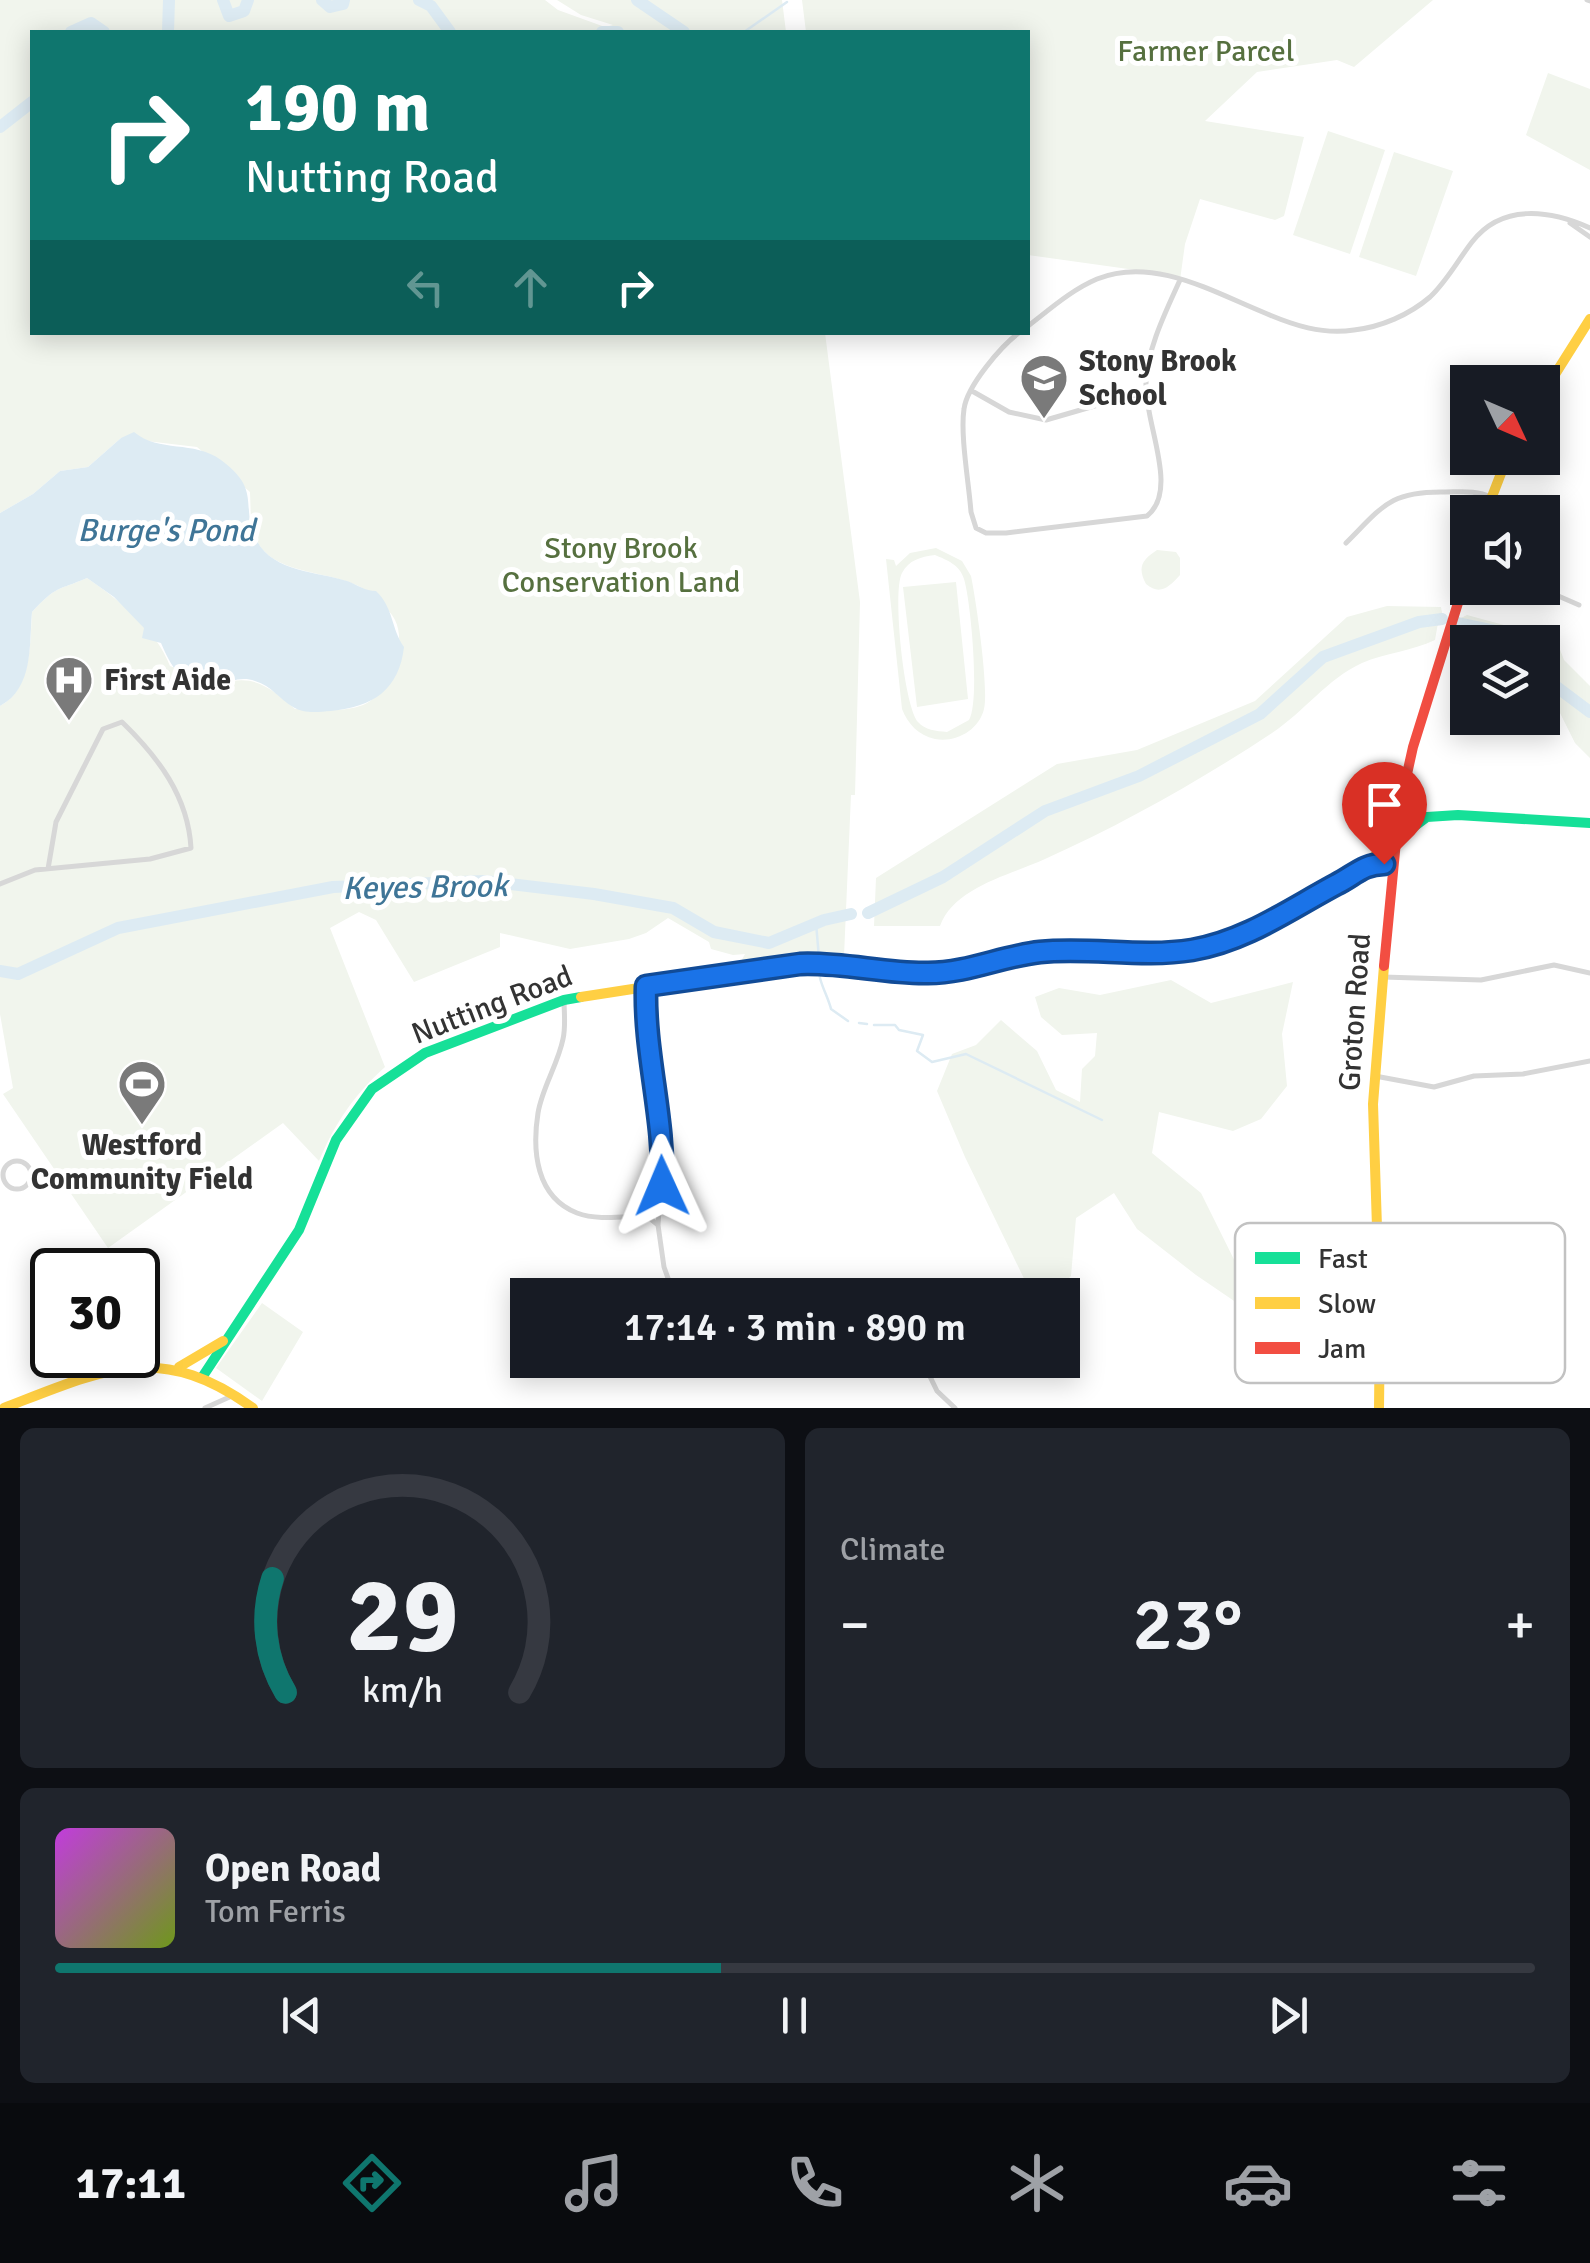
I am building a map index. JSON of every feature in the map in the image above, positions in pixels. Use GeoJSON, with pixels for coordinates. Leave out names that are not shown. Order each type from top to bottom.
{"type":"FeatureCollection","features":[{"type":"Feature","properties":{"kind":"street"},"geometry":{"type":"LineString","coordinates":[[1030,325],[1078,289],[1112,274],[1133,270],[1161,272],[1292,324],[1322,331],[1352,331],[1392,320],[1429,298],[1489,224],[1504,216],[1532,213],[1564,218],[1590,228]]}},
{"type":"Feature","properties":{"kind":"street"},"geometry":{"type":"LineString","coordinates":[[1564,218],[1590,237]]}},
{"type":"Feature","properties":{"kind":"street"},"geometry":{"type":"LineString","coordinates":[[1016,335],[982,374],[966,402],[971,512],[976,528],[986,534],[1148,516],[1158,508],[1163,494],[1146,379],[1180,280]]}},
{"type":"Feature","properties":{"kind":"street"},"geometry":{"type":"LineString","coordinates":[[1560,366],[1590,320]]}},
{"type":"Feature","properties":{"kind":"street"},"geometry":{"type":"LineString","coordinates":[[972,392],[1009,412],[1046,420],[1115,400],[1146,398]]}},
{"type":"Feature","properties":{"kind":"street"},"geometry":{"type":"LineString","coordinates":[[1346,543],[1402,494],[1468,491],[1483,495]]}},
{"type":"Feature","properties":{"kind":"street"},"geometry":{"type":"LineString","coordinates":[[1560,597],[1579,605]]}},
{"type":"Feature","properties":{"kind":"street","name":"Groton Road"},"geometry":{"type":"LineString","coordinates":[[1376,1223],[1375,1076],[1395,839],[1418,727],[1458,605]]}},
{"type":"Feature","properties":{"kind":"street"},"geometry":{"type":"LineString","coordinates":[[0,884],[22,873],[150,859],[191,848],[188,818],[174,786],[146,745],[122,722],[103,729],[56,822],[48,869]]}},
{"type":"Feature","properties":{"kind":"street"},"geometry":{"type":"LineString","coordinates":[[1401,798],[1427,818],[1458,815],[1590,823]]}},
{"type":"Feature","properties":{"kind":"street","name":"Nutting Road"},"geometry":{"type":"LineString","coordinates":[[203,1376],[299,1230],[336,1140],[372,1089],[425,1053],[564,1000],[800,964],[930,973],[984,966],[1039,952],[1191,950],[1254,931],[1344,881],[1427,818]]}},
{"type":"Feature","properties":{"kind":"street"},"geometry":{"type":"LineString","coordinates":[[1366,864],[1392,864]]}},
{"type":"Feature","properties":{"kind":"street"},"geometry":{"type":"LineString","coordinates":[[1383,977],[1481,980],[1554,964],[1590,973]]}},
{"type":"Feature","properties":{"kind":"street"},"geometry":{"type":"LineString","coordinates":[[646,986],[645,1019],[664,1150],[658,1225],[668,1278]]}},
{"type":"Feature","properties":{"kind":"street"},"geometry":{"type":"LineString","coordinates":[[564,1000],[564,1038],[538,1111],[536,1152],[540,1180],[559,1203],[577,1213],[598,1218],[647,1216],[658,1225]]}},
{"type":"Feature","properties":{"kind":"street"},"geometry":{"type":"LineString","coordinates":[[1375,1076],[1434,1086],[1474,1076],[1522,1074],[1590,1061]]}},
{"type":"Feature","properties":{"kind":"street"},"geometry":{"type":"LineString","coordinates":[[16,1162],[26,1166],[30,1174],[27,1184],[17,1189],[7,1185],[3,1175],[8,1165],[16,1162]]}},
{"type":"Feature","properties":{"kind":"street"},"geometry":{"type":"LineString","coordinates":[[0,1191],[7,1185]]}},
{"type":"Feature","properties":{"kind":"street"},"geometry":{"type":"LineString","coordinates":[[178,1367],[227,1339]]}},
{"type":"Feature","properties":{"kind":"street"},"geometry":{"type":"LineString","coordinates":[[4,1408],[113,1370],[146,1365],[178,1367],[203,1376],[253,1408]]}},
{"type":"Feature","properties":{"kind":"street"},"geometry":{"type":"LineString","coordinates":[[931,1378],[938,1392],[955,1408]]}},
{"type":"Feature","properties":{"kind":"street"},"geometry":{"type":"LineString","coordinates":[[218,1402],[223,1386]]}},
{"type":"Feature","properties":{"kind":"street"},"geometry":{"type":"LineString","coordinates":[[204,1408],[236,1394]]}},
{"type":"Feature","properties":{"kind":"green space","name":"Stony Brook Conservation Land"},"geometry":{"type":"Polygon","coordinates":[[[0,0],[545,0],[558,10],[605,27],[613,25],[581,15],[557,0],[782,0],[786,30],[30,30],[30,335],[825,335],[860,602],[855,795],[851,795],[844,956],[739,965],[745,954],[711,949],[709,942],[668,918],[629,939],[570,949],[500,933],[500,947],[414,982],[376,920],[359,912],[330,928],[385,1067],[346,1110],[319,1161],[283,1123],[108,1248],[3,1094],[13,1088],[0,1014],[0,706],[24,677],[32,612],[52,593],[87,578],[146,628],[170,666],[220,685],[242,680],[260,684],[295,709],[347,709],[372,700],[394,668],[398,631],[387,609],[357,585],[286,565],[263,550],[253,530],[250,492],[197,447],[121,438],[88,467],[60,471],[33,494],[0,513],[0,0]]]}},
{"type":"Feature","properties":{"kind":"green space","name":"Farmer Parcel"},"geometry":{"type":"Polygon","coordinates":[[[802,0],[1433,0],[1354,67],[1337,60],[1257,72],[1205,121],[1304,137],[1284,216],[1275,220],[1200,199],[1185,244],[1180,280],[1164,274],[1030,255],[1030,30],[806,30],[802,0]]]}},
{"type":"Feature","properties":{"kind":"green space"},"geometry":{"type":"Polygon","coordinates":[[[1548,73],[1590,89],[1590,170],[1526,135],[1548,73]]]}},
{"type":"Feature","properties":{"kind":"green space"},"geometry":{"type":"Polygon","coordinates":[[[1328,131],[1385,150],[1350,254],[1293,235],[1328,131]]]}},
{"type":"Feature","properties":{"kind":"green space"},"geometry":{"type":"Polygon","coordinates":[[[1394,152],[1453,171],[1416,276],[1359,257],[1394,152]]]}},
{"type":"Feature","properties":{"kind":"green space"},"geometry":{"type":"Polygon","coordinates":[[[936,548],[962,561],[971,576],[979,623],[984,709],[972,729],[951,739],[935,739],[919,732],[902,709],[886,559],[894,560],[896,566],[910,553],[936,548]],[[935,555],[916,560],[902,573],[899,624],[913,712],[924,727],[947,732],[969,720],[974,694],[973,651],[964,579],[956,567],[935,555]]]}},
{"type":"Feature","properties":{"kind":"green space"},"geometry":{"type":"Polygon","coordinates":[[[1157,550],[1176,552],[1180,558],[1180,575],[1160,590],[1146,584],[1142,573],[1145,561],[1157,550]]]}},
{"type":"Feature","properties":{"kind":"green space"},"geometry":{"type":"Polygon","coordinates":[[[956,582],[968,699],[917,707],[903,587],[956,582]]]}},
{"type":"Feature","properties":{"kind":"green space"},"geometry":{"type":"Polygon","coordinates":[[[1387,606],[1441,607],[1443,618],[1435,640],[1349,670],[1284,725],[1161,800],[970,892],[957,901],[940,926],[874,926],[876,878],[1057,764],[1137,750],[1255,701],[1347,617],[1387,606]]]}},
{"type":"Feature","properties":{"kind":"green space"},"geometry":{"type":"Polygon","coordinates":[[[1467,615],[1504,625],[1457,625],[1467,615]]]}},
{"type":"Feature","properties":{"kind":"green space"},"geometry":{"type":"Polygon","coordinates":[[[1560,650],[1564,660],[1590,686],[1590,758],[1575,743],[1560,713],[1560,650]]]}},
{"type":"Feature","properties":{"kind":"green space"},"geometry":{"type":"Polygon","coordinates":[[[1171,980],[1211,1003],[1293,982],[1282,1034],[1287,1086],[1261,1119],[1233,1131],[1159,1112],[1152,1153],[1201,1193],[1235,1262],[1235,1302],[1137,1229],[1114,1193],[1076,1218],[1069,1278],[1024,1278],[937,1091],[952,1054],[976,1045],[1001,1020],[1037,1051],[1056,1090],[1080,1102],[1082,1069],[1095,1056],[1097,1033],[1062,1035],[1041,1017],[1035,997],[1059,988],[1100,995],[1171,980]]]}},
{"type":"Feature","properties":{"kind":"green space"},"geometry":{"type":"Polygon","coordinates":[[[262,1303],[303,1332],[262,1401],[216,1368],[262,1303]]]}},
{"type":"Feature","properties":{"kind":"water","name":"Burge's Pond"},"geometry":{"type":"Polygon","coordinates":[[[134,432],[154,442],[211,454],[234,471],[246,490],[257,541],[274,559],[376,591],[386,604],[404,647],[396,675],[381,694],[346,709],[311,712],[293,707],[266,686],[250,680],[196,685],[175,669],[161,643],[142,638],[144,628],[114,597],[87,578],[52,593],[32,612],[24,677],[11,698],[0,706],[0,513],[33,494],[60,471],[88,467],[121,438],[134,432]]]}},
{"type":"Feature","properties":{"kind":"waterway"},"geometry":{"type":"LineString","coordinates":[[168,30],[169,0]]}},
{"type":"Feature","properties":{"kind":"waterway"},"geometry":{"type":"LineString","coordinates":[[223,0],[229,16],[244,11],[248,0]]}},
{"type":"Feature","properties":{"kind":"waterway"},"geometry":{"type":"LineString","coordinates":[[322,0],[330,7],[343,4],[344,0]]}},
{"type":"Feature","properties":{"kind":"waterway"},"geometry":{"type":"LineString","coordinates":[[419,0],[431,6],[449,30]]}},
{"type":"Feature","properties":{"kind":"waterway"},"geometry":{"type":"LineString","coordinates":[[637,0],[681,30]]}},
{"type":"Feature","properties":{"kind":"waterway"},"geometry":{"type":"LineString","coordinates":[[747,30],[787,2]]}},
{"type":"Feature","properties":{"kind":"waterway"},"geometry":{"type":"LineString","coordinates":[[75,30],[91,23],[101,30]]}},
{"type":"Feature","properties":{"kind":"waterway"},"geometry":{"type":"LineString","coordinates":[[0,127],[30,104]]}},
{"type":"Feature","properties":{"kind":"waterway","name":"Keyes Brook"},"geometry":{"type":"LineString","coordinates":[[868,913],[943,877],[1045,811],[1139,776],[1260,714],[1323,657],[1419,622],[1442,619]]}},
{"type":"Feature","properties":{"kind":"waterway","name":"Keyes Brook"},"geometry":{"type":"LineString","coordinates":[[1458,623],[1468,625]]}},
{"type":"Feature","properties":{"kind":"waterway","name":"Keyes Brook"},"geometry":{"type":"LineString","coordinates":[[1560,690],[1590,712]]}},
{"type":"Feature","properties":{"kind":"waterway","name":"Keyes Brook"},"geometry":{"type":"LineString","coordinates":[[0,971],[18,974],[118,928],[333,887],[485,881],[594,894],[673,908],[714,932],[769,943],[824,920],[851,914]]}},
{"type":"Feature","properties":{"kind":"waterway"},"geometry":{"type":"LineString","coordinates":[[816,923],[819,958]]}},
{"type":"Feature","properties":{"kind":"waterway"},"geometry":{"type":"LineString","coordinates":[[819,966],[831,1009],[848,1021]]}},
{"type":"Feature","properties":{"kind":"waterway"},"geometry":{"type":"LineString","coordinates":[[859,1023],[867,1024]]}},
{"type":"Feature","properties":{"kind":"waterway"},"geometry":{"type":"LineString","coordinates":[[874,1025],[895,1025],[899,1030],[923,1035],[917,1051],[932,1062],[966,1054],[1102,1120]]}},
{"type":"Feature","properties":{"kind":"traffic: fast"},"geometry":{"type":"LineString","coordinates":[[1377,854],[1427,817],[1458,815],[1590,823]]}},
{"type":"Feature","properties":{"kind":"traffic: fast"},"geometry":{"type":"LineString","coordinates":[[203,1376],[299,1230],[336,1140],[372,1089],[425,1053],[581,997]]}},
{"type":"Feature","properties":{"kind":"traffic: slow"},"geometry":{"type":"LineString","coordinates":[[1560,366],[1590,319]]}},
{"type":"Feature","properties":{"kind":"traffic: slow"},"geometry":{"type":"LineString","coordinates":[[1493,495],[1500,475]]}},
{"type":"Feature","properties":{"kind":"traffic: slow"},"geometry":{"type":"LineString","coordinates":[[581,997],[800,963],[929,973],[984,966],[1039,952],[1191,950],[1254,931],[1344,881],[1377,854]]}},
{"type":"Feature","properties":{"kind":"traffic: slow"},"geometry":{"type":"LineString","coordinates":[[1377,1223],[1373,1104],[1384,966]]}},
{"type":"Feature","properties":{"kind":"traffic: slow"},"geometry":{"type":"LineString","coordinates":[[179,1367],[223,1341]]}},
{"type":"Feature","properties":{"kind":"traffic: slow"},"geometry":{"type":"LineString","coordinates":[[4,1408],[71,1382],[130,1368],[188,1374],[253,1408]]}},
{"type":"Feature","properties":{"kind":"traffic: slow"},"geometry":{"type":"LineString","coordinates":[[1379,1383],[1379,1408]]}},
{"type":"Feature","properties":{"kind":"traffic: jam"},"geometry":{"type":"LineString","coordinates":[[1384,966],[1399,810],[1413,747],[1457,605]]}},
{"type":"Feature","properties":{"kind":"place","name":"Stony Brook School"},"geometry":{"type":"Point","coordinates":[1044,420]}},
{"type":"Feature","properties":{"kind":"place","name":"First Aide"},"geometry":{"type":"Point","coordinates":[69,722]}},
{"type":"Feature","properties":{"kind":"place","name":"Westford Community Field"},"geometry":{"type":"Point","coordinates":[142,1126]}},
{"type":"Feature","properties":{"kind":"route"},"geometry":{"type":"LineString","coordinates":[[662,1186],[664,1150],[645,1019],[646,986],[800,964],[930,973],[984,966],[1039,952],[1191,950],[1254,931],[1344,881],[1366,864],[1384,864]]}}]}
